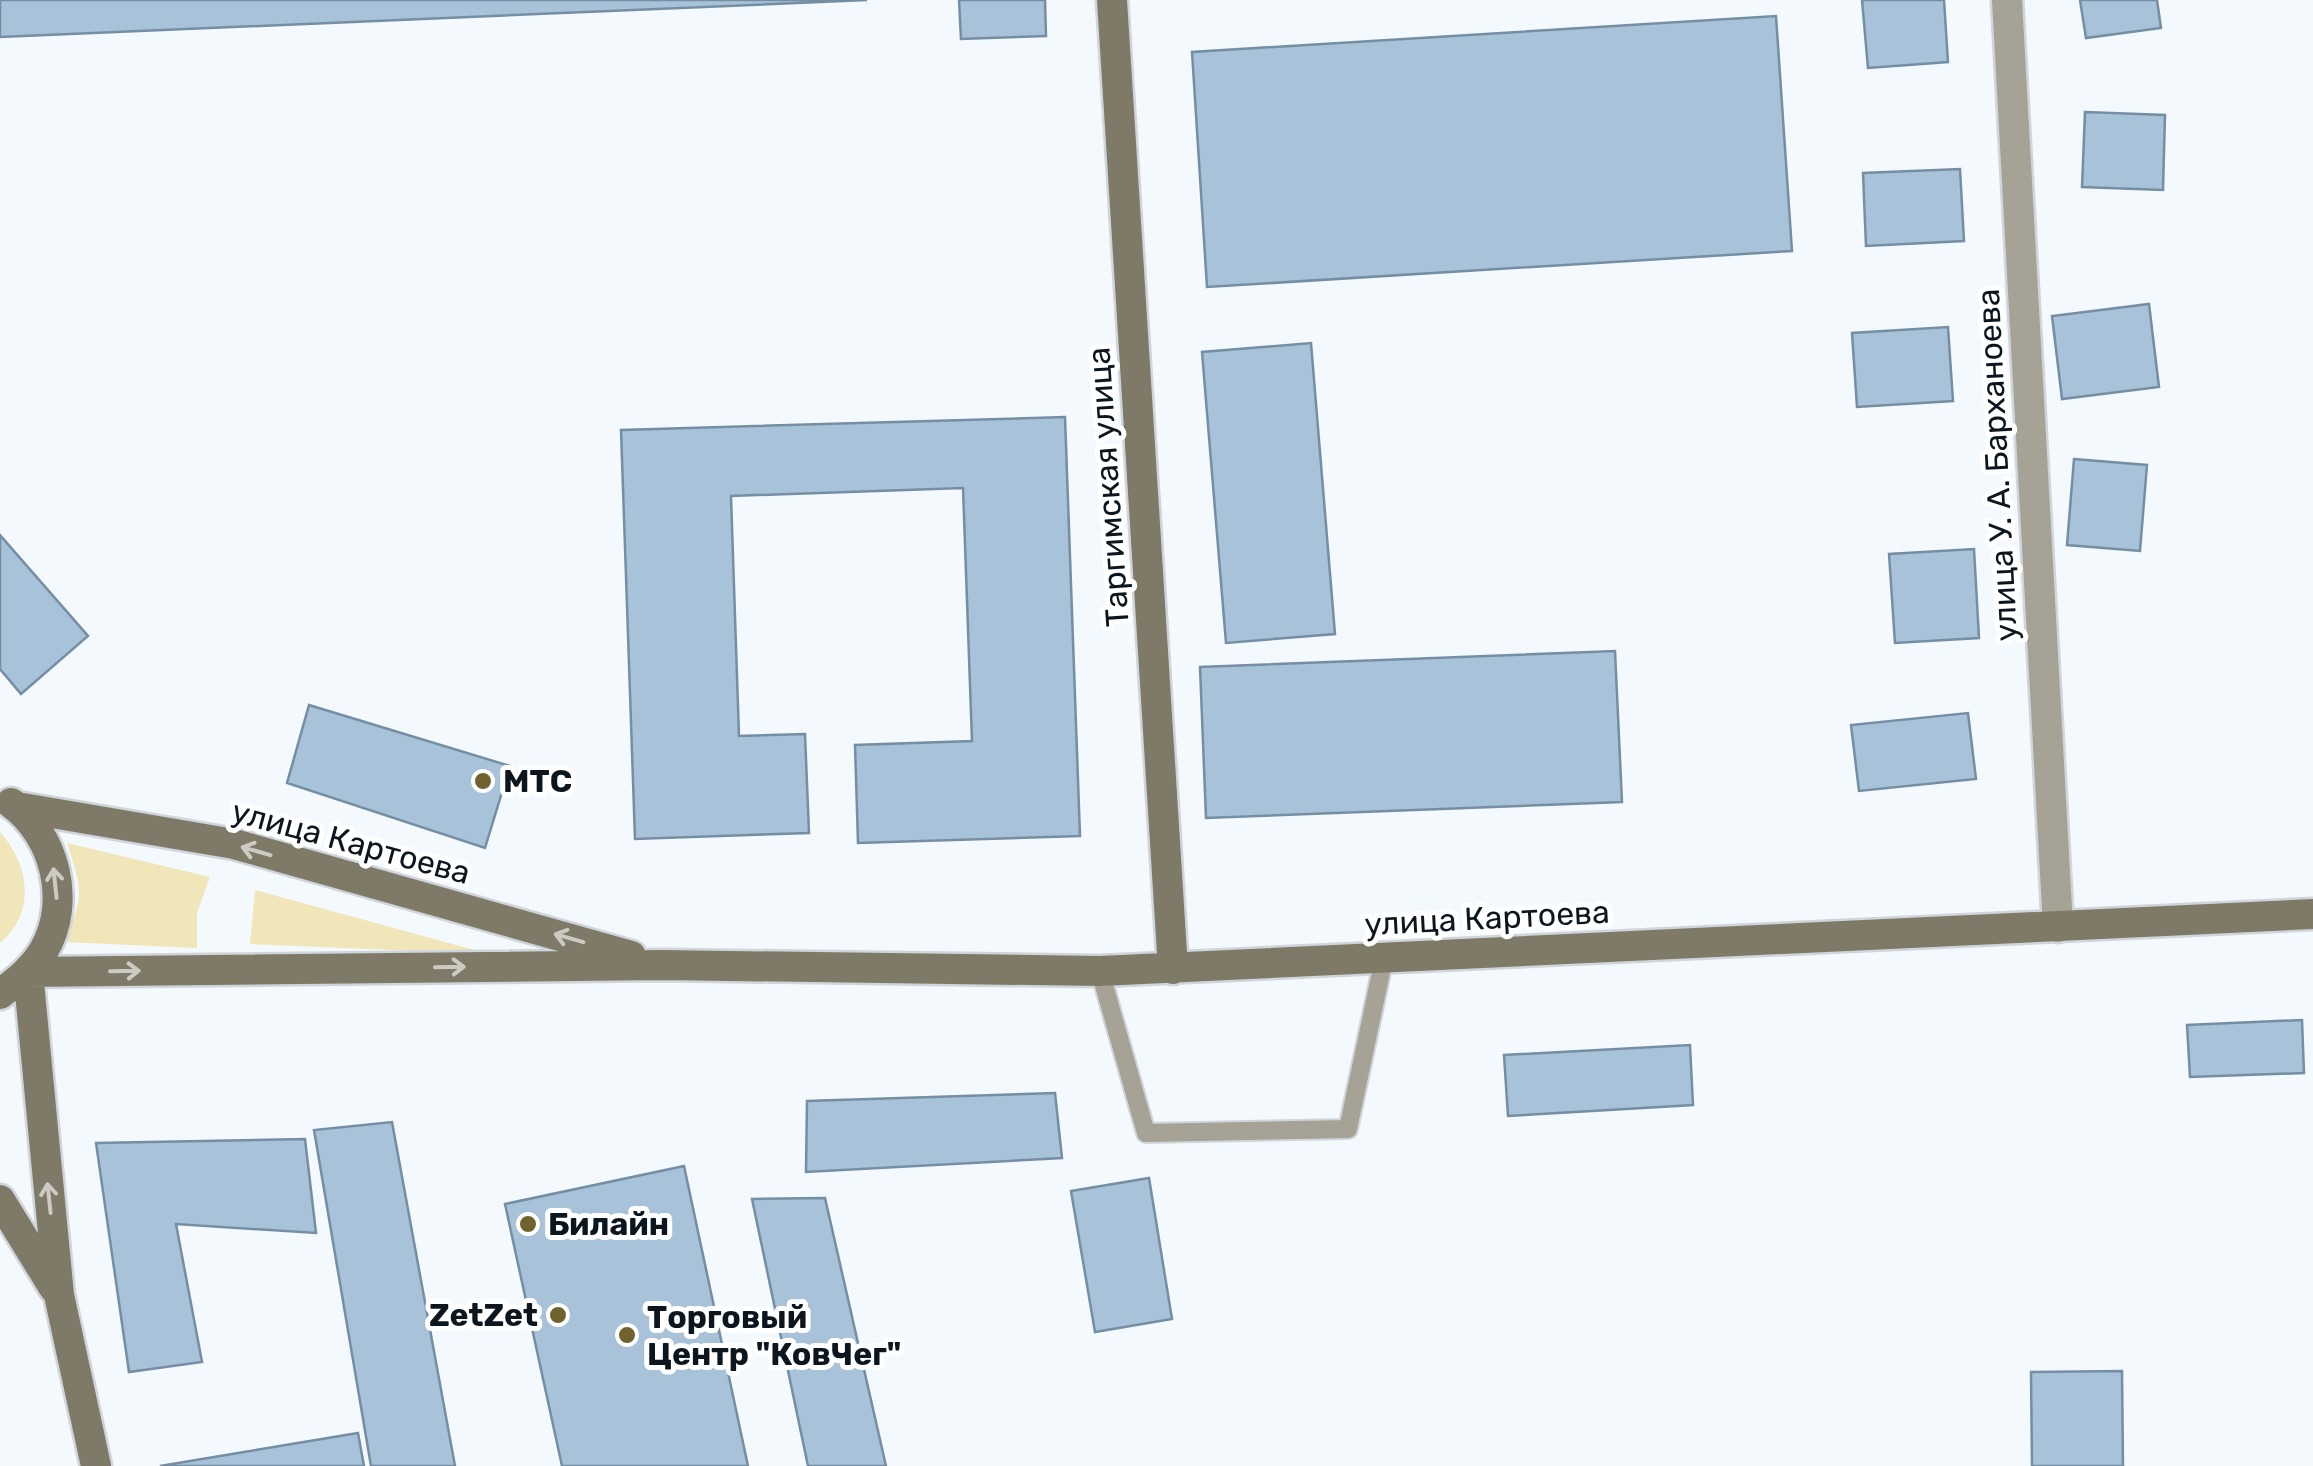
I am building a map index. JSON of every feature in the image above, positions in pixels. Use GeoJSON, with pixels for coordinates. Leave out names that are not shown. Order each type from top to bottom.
{"type":"FeatureCollection","features":[{"type":"Feature","properties":{"kind":"main road","name":"Таргимская улица"},"geometry":{"type":"LineString","coordinates":[[1112,0],[1173,969]]}},
{"type":"Feature","properties":{"kind":"main road","name":"улица Картоева"},"geometry":{"type":"LineString","coordinates":[[8,802],[234,844],[663,965]]}},
{"type":"Feature","properties":{"kind":"main road"},"geometry":{"type":"LineString","coordinates":[[0,994],[28,972],[46,947],[56,918],[58,887],[52,857],[38,830],[8,802]]}},
{"type":"Feature","properties":{"kind":"main road","name":"улица Картоева"},"geometry":{"type":"LineString","coordinates":[[28,972],[663,965],[1100,971],[2313,914]]}},
{"type":"Feature","properties":{"kind":"main road"},"geometry":{"type":"LineString","coordinates":[[28,972],[58,1295],[96,1466]]}},
{"type":"Feature","properties":{"kind":"main road"},"geometry":{"type":"LineString","coordinates":[[0,1200],[58,1295]]}},
{"type":"Feature","properties":{"kind":"street","name":"улица У. А. Барханоева"},"geometry":{"type":"LineString","coordinates":[[2007,0],[2058,927]]}},
{"type":"Feature","properties":{"kind":"lane"},"geometry":{"type":"LineString","coordinates":[[1100,971],[1146,1132],[1348,1130],[1384,958]]}},
{"type":"Feature","properties":{"kind":"shaded area"},"geometry":{"type":"Polygon","coordinates":[[[0,832],[17,858],[25,888],[20,917],[0,943],[0,832]]]}},
{"type":"Feature","properties":{"kind":"shaded area"},"geometry":{"type":"Polygon","coordinates":[[[67,843],[210,877],[197,913],[197,948],[64,942],[79,893],[67,843]]]}},
{"type":"Feature","properties":{"kind":"shaded area"},"geometry":{"type":"Polygon","coordinates":[[[255,890],[489,954],[250,944],[255,890]]]}},
{"type":"Feature","properties":{"kind":"building"},"geometry":{"type":"Polygon","coordinates":[[[0,0],[867,0],[0,37],[0,0]]]}},
{"type":"Feature","properties":{"kind":"building"},"geometry":{"type":"Polygon","coordinates":[[[959,0],[1045,0],[1046,36],[961,39],[959,0]]]}},
{"type":"Feature","properties":{"kind":"building"},"geometry":{"type":"Polygon","coordinates":[[[1862,0],[1944,0],[1948,62],[1868,68],[1862,0]]]}},
{"type":"Feature","properties":{"kind":"building"},"geometry":{"type":"Polygon","coordinates":[[[2080,0],[2157,0],[2161,28],[2086,38],[2080,0]]]}},
{"type":"Feature","properties":{"kind":"building"},"geometry":{"type":"Polygon","coordinates":[[[1776,16],[1792,251],[1207,287],[1192,52],[1776,16]]]}},
{"type":"Feature","properties":{"kind":"building"},"geometry":{"type":"Polygon","coordinates":[[[2085,112],[2165,115],[2163,190],[2082,187],[2085,112]]]}},
{"type":"Feature","properties":{"kind":"building"},"geometry":{"type":"Polygon","coordinates":[[[1960,169],[1964,241],[1866,246],[1863,173],[1960,169]]]}},
{"type":"Feature","properties":{"kind":"building"},"geometry":{"type":"Polygon","coordinates":[[[2149,304],[2159,387],[2062,399],[2052,316],[2149,304]]]}},
{"type":"Feature","properties":{"kind":"building"},"geometry":{"type":"Polygon","coordinates":[[[1948,327],[1953,401],[1857,407],[1852,333],[1948,327]]]}},
{"type":"Feature","properties":{"kind":"building"},"geometry":{"type":"Polygon","coordinates":[[[1311,343],[1335,634],[1226,643],[1202,352],[1311,343]]]}},
{"type":"Feature","properties":{"kind":"building"},"geometry":{"type":"Polygon","coordinates":[[[1065,417],[1080,836],[858,843],[855,745],[972,741],[963,488],[731,496],[739,736],[805,734],[809,833],[635,839],[621,430],[1065,417]]]}},
{"type":"Feature","properties":{"kind":"building"},"geometry":{"type":"Polygon","coordinates":[[[2074,459],[2147,465],[2140,551],[2067,545],[2074,459]]]}},
{"type":"Feature","properties":{"kind":"building"},"geometry":{"type":"Polygon","coordinates":[[[0,535],[88,636],[21,694],[0,669],[0,535]]]}},
{"type":"Feature","properties":{"kind":"building"},"geometry":{"type":"Polygon","coordinates":[[[1974,549],[1979,638],[1895,643],[1889,554],[1974,549]]]}},
{"type":"Feature","properties":{"kind":"building"},"geometry":{"type":"Polygon","coordinates":[[[1615,651],[1622,802],[1206,818],[1200,667],[1615,651]]]}},
{"type":"Feature","properties":{"kind":"building"},"geometry":{"type":"Polygon","coordinates":[[[309,705],[510,766],[485,848],[287,783],[309,705]]]}},
{"type":"Feature","properties":{"kind":"building"},"geometry":{"type":"Polygon","coordinates":[[[1968,713],[1976,779],[1859,791],[1851,725],[1968,713]]]}},
{"type":"Feature","properties":{"kind":"building"},"geometry":{"type":"Polygon","coordinates":[[[2302,1020],[2304,1073],[2190,1077],[2187,1025],[2302,1020]]]}},
{"type":"Feature","properties":{"kind":"building"},"geometry":{"type":"Polygon","coordinates":[[[1690,1045],[1693,1105],[1508,1116],[1504,1055],[1690,1045]]]}},
{"type":"Feature","properties":{"kind":"building"},"geometry":{"type":"Polygon","coordinates":[[[1055,1093],[1062,1158],[806,1172],[807,1101],[1055,1093]]]}},
{"type":"Feature","properties":{"kind":"building"},"geometry":{"type":"Polygon","coordinates":[[[392,1122],[455,1466],[371,1466],[314,1130],[392,1122]]]}},
{"type":"Feature","properties":{"kind":"building"},"geometry":{"type":"Polygon","coordinates":[[[305,1139],[316,1233],[176,1224],[202,1362],[129,1372],[96,1143],[305,1139]]]}},
{"type":"Feature","properties":{"kind":"building","name":"Торговый Центр \"КовЧег\""},"geometry":{"type":"Polygon","coordinates":[[[684,1166],[748,1466],[562,1466],[505,1204],[684,1166]]]}},
{"type":"Feature","properties":{"kind":"building"},"geometry":{"type":"Polygon","coordinates":[[[1149,1178],[1172,1319],[1095,1332],[1071,1191],[1149,1178]]]}},
{"type":"Feature","properties":{"kind":"building"},"geometry":{"type":"Polygon","coordinates":[[[825,1198],[886,1466],[808,1466],[752,1199],[825,1198]]]}},
{"type":"Feature","properties":{"kind":"building"},"geometry":{"type":"Polygon","coordinates":[[[2122,1371],[2123,1466],[2032,1466],[2031,1372],[2122,1371]]]}},
{"type":"Feature","properties":{"kind":"building"},"geometry":{"type":"Polygon","coordinates":[[[358,1433],[364,1466],[160,1466],[358,1433]]]}},
{"type":"Feature","properties":{"kind":"place","name":"МТС"},"geometry":{"type":"Point","coordinates":[483,781]}},
{"type":"Feature","properties":{"kind":"place","name":"Билайн"},"geometry":{"type":"Point","coordinates":[528,1224]}},
{"type":"Feature","properties":{"kind":"place","name":"ZetZet"},"geometry":{"type":"Point","coordinates":[558,1315]}},
{"type":"Feature","properties":{"kind":"place","name":"Торговый Центр \"КовЧег\""},"geometry":{"type":"Point","coordinates":[627,1335]}}]}
